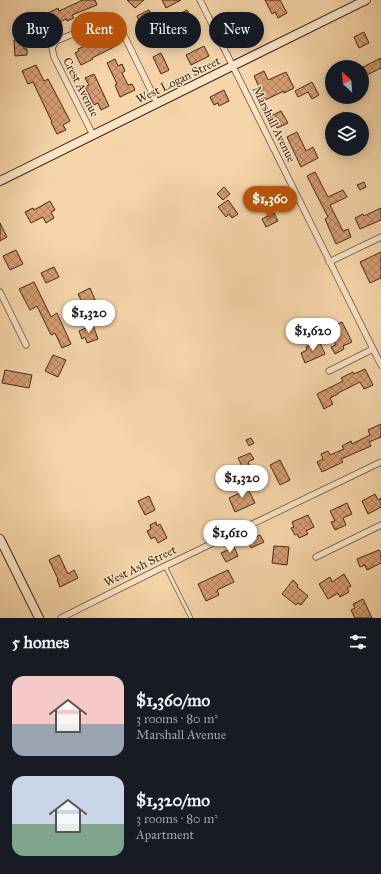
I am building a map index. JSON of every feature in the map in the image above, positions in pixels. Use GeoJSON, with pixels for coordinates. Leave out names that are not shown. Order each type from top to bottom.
{"type":"FeatureCollection","features":[{"type":"Feature","properties":{"kind":"street","name":"Marshall Avenue"},"geometry":{"type":"LineString","coordinates":[[200,0],[381,365]]}},
{"type":"Feature","properties":{"kind":"street","name":"West Logan Street"},"geometry":{"type":"LineString","coordinates":[[0,181],[366,0]]}},
{"type":"Feature","properties":{"kind":"street","name":"Crest Avenue"},"geometry":{"type":"LineString","coordinates":[[93,135],[54,57],[52,48],[56,42],[107,20],[115,20],[120,27],[157,103]]}},
{"type":"Feature","properties":{"kind":"street"},"geometry":{"type":"LineString","coordinates":[[329,262],[381,237]]}},
{"type":"Feature","properties":{"kind":"street"},"geometry":{"type":"LineString","coordinates":[[0,292],[26,345]]}},
{"type":"Feature","properties":{"kind":"street"},"geometry":{"type":"LineString","coordinates":[[329,371],[373,349]]}},
{"type":"Feature","properties":{"kind":"street","name":"West Ash Street"},"geometry":{"type":"LineString","coordinates":[[61,618],[381,462]]}},
{"type":"Feature","properties":{"kind":"street"},"geometry":{"type":"LineString","coordinates":[[316,557],[381,525]]}},
{"type":"Feature","properties":{"kind":"street"},"geometry":{"type":"LineString","coordinates":[[0,539],[39,618]]}},
{"type":"Feature","properties":{"kind":"lane"},"geometry":{"type":"LineString","coordinates":[[165,566],[191,618]]}},
{"type":"Feature","properties":{"kind":"building"},"geometry":{"type":"Polygon","coordinates":[[[83,0],[95,0],[97,5],[80,12],[71,12],[71,19],[67,21],[66,19],[63,20],[63,12],[50,12],[58,8],[59,11],[83,0]]]}},
{"type":"Feature","properties":{"kind":"building"},"geometry":{"type":"Polygon","coordinates":[[[127,0],[144,0],[135,8],[127,0]]]}},
{"type":"Feature","properties":{"kind":"building"},"geometry":{"type":"Polygon","coordinates":[[[162,0],[181,0],[166,8],[162,0]]]}},
{"type":"Feature","properties":{"kind":"building"},"geometry":{"type":"Polygon","coordinates":[[[265,0],[280,0],[287,13],[278,18],[275,12],[272,14],[265,0]]]}},
{"type":"Feature","properties":{"kind":"building"},"geometry":{"type":"Polygon","coordinates":[[[364,32],[369,43],[359,48],[354,37],[364,32]]]}},
{"type":"Feature","properties":{"kind":"building"},"geometry":{"type":"Polygon","coordinates":[[[204,46],[209,56],[191,65],[186,55],[204,46]]]}},
{"type":"Feature","properties":{"kind":"building"},"geometry":{"type":"Polygon","coordinates":[[[14,48],[27,49],[27,55],[15,56],[14,48]]]}},
{"type":"Feature","properties":{"kind":"building"},"geometry":{"type":"Polygon","coordinates":[[[112,48],[81,65],[75,53],[79,51],[78,49],[112,48]]]}},
{"type":"Feature","properties":{"kind":"building"},"geometry":{"type":"Polygon","coordinates":[[[161,53],[169,70],[161,74],[153,57],[161,53]]]}},
{"type":"Feature","properties":{"kind":"building"},"geometry":{"type":"Polygon","coordinates":[[[381,58],[381,68],[369,74],[369,64],[381,58]]]}},
{"type":"Feature","properties":{"kind":"building"},"geometry":{"type":"Polygon","coordinates":[[[115,59],[118,66],[122,64],[125,71],[122,73],[128,85],[132,84],[135,90],[120,97],[115,85],[117,84],[107,63],[115,59]]]}},
{"type":"Feature","properties":{"kind":"building"},"geometry":{"type":"Polygon","coordinates":[[[36,65],[44,81],[48,79],[70,121],[63,125],[66,130],[57,134],[33,82],[28,84],[22,71],[36,65]]]}},
{"type":"Feature","properties":{"kind":"building"},"geometry":{"type":"Polygon","coordinates":[[[264,71],[268,80],[286,72],[294,88],[265,100],[254,76],[264,71]]]}},
{"type":"Feature","properties":{"kind":"building"},"geometry":{"type":"Polygon","coordinates":[[[94,74],[109,106],[101,110],[98,103],[94,105],[85,87],[89,85],[85,78],[94,74]]]}},
{"type":"Feature","properties":{"kind":"building"},"geometry":{"type":"Polygon","coordinates":[[[312,82],[319,95],[312,99],[308,92],[298,97],[295,91],[312,82]]]}},
{"type":"Feature","properties":{"kind":"building"},"geometry":{"type":"Polygon","coordinates":[[[224,90],[229,101],[219,106],[218,103],[214,105],[210,97],[224,90]]]}},
{"type":"Feature","properties":{"kind":"building"},"geometry":{"type":"Polygon","coordinates":[[[281,111],[288,123],[277,128],[271,116],[281,111]]]}},
{"type":"Feature","properties":{"kind":"building"},"geometry":{"type":"Polygon","coordinates":[[[297,132],[306,151],[313,147],[318,158],[301,167],[287,137],[297,132]]]}},
{"type":"Feature","properties":{"kind":"building"},"geometry":{"type":"Polygon","coordinates":[[[315,172],[328,197],[343,190],[347,197],[330,205],[343,231],[348,229],[351,237],[336,244],[325,219],[328,217],[307,176],[315,172]]]}},
{"type":"Feature","properties":{"kind":"building"},"geometry":{"type":"Polygon","coordinates":[[[364,182],[366,187],[360,190],[357,185],[364,182]]]}},
{"type":"Feature","properties":{"kind":"building"},"geometry":{"type":"Polygon","coordinates":[[[224,187],[230,194],[223,200],[217,194],[224,187]]]}},
{"type":"Feature","properties":{"kind":"building"},"geometry":{"type":"Polygon","coordinates":[[[228,200],[238,214],[232,218],[229,214],[226,217],[218,207],[228,200]]]}},
{"type":"Feature","properties":{"kind":"building"},"geometry":{"type":"Polygon","coordinates":[[[50,201],[55,210],[51,212],[54,218],[46,223],[43,217],[31,223],[25,212],[33,208],[34,210],[50,201]]]}},
{"type":"Feature","properties":{"kind":"building"},"geometry":{"type":"Polygon","coordinates":[[[381,208],[381,220],[360,229],[355,218],[363,214],[364,216],[381,208]]]}},
{"type":"Feature","properties":{"kind":"building"},"geometry":{"type":"Polygon","coordinates":[[[274,213],[278,221],[266,227],[262,219],[274,213]]]}},
{"type":"Feature","properties":{"kind":"building"},"geometry":{"type":"Polygon","coordinates":[[[0,223],[7,237],[0,241],[0,223]]]}},
{"type":"Feature","properties":{"kind":"building"},"geometry":{"type":"Polygon","coordinates":[[[16,250],[23,264],[10,270],[3,256],[16,250]]]}},
{"type":"Feature","properties":{"kind":"building"},"geometry":{"type":"Polygon","coordinates":[[[381,252],[381,278],[370,283],[360,262],[381,252]]]}},
{"type":"Feature","properties":{"kind":"building"},"geometry":{"type":"Polygon","coordinates":[[[54,267],[59,277],[46,283],[41,273],[54,267]]]}},
{"type":"Feature","properties":{"kind":"building"},"geometry":{"type":"Polygon","coordinates":[[[34,282],[51,317],[57,313],[71,344],[62,348],[55,333],[51,335],[37,306],[30,310],[19,289],[34,282]]]}},
{"type":"Feature","properties":{"kind":"building"},"geometry":{"type":"Polygon","coordinates":[[[90,288],[96,302],[85,308],[78,294],[90,288]]]}},
{"type":"Feature","properties":{"kind":"building"},"geometry":{"type":"Polygon","coordinates":[[[342,322],[352,342],[343,346],[344,349],[335,354],[331,347],[336,345],[332,338],[337,335],[333,326],[342,322]]]}},
{"type":"Feature","properties":{"kind":"building"},"geometry":{"type":"Polygon","coordinates":[[[93,325],[98,339],[87,343],[85,337],[82,339],[79,331],[93,325]]]}},
{"type":"Feature","properties":{"kind":"building"},"geometry":{"type":"Polygon","coordinates":[[[319,341],[325,354],[305,363],[301,353],[307,350],[306,347],[319,341]]]}},
{"type":"Feature","properties":{"kind":"building"},"geometry":{"type":"Polygon","coordinates":[[[53,355],[66,360],[58,377],[45,371],[53,355]]]}},
{"type":"Feature","properties":{"kind":"building"},"geometry":{"type":"Polygon","coordinates":[[[365,369],[373,385],[364,389],[360,382],[330,398],[333,404],[324,409],[317,394],[343,381],[341,378],[353,372],[354,374],[365,369]]]}},
{"type":"Feature","properties":{"kind":"building"},"geometry":{"type":"Polygon","coordinates":[[[5,370],[32,375],[29,388],[2,383],[5,370]]]}},
{"type":"Feature","properties":{"kind":"building"},"geometry":{"type":"Polygon","coordinates":[[[381,424],[381,437],[369,442],[371,446],[341,459],[343,462],[322,472],[317,462],[323,459],[321,454],[328,451],[330,455],[344,449],[342,446],[351,441],[352,444],[370,435],[368,430],[381,424]]]}},
{"type":"Feature","properties":{"kind":"building"},"geometry":{"type":"Polygon","coordinates":[[[251,438],[254,443],[249,446],[246,440],[251,438]]]}},
{"type":"Feature","properties":{"kind":"building"},"geometry":{"type":"Polygon","coordinates":[[[250,453],[254,459],[248,462],[251,469],[245,472],[238,458],[250,453]]]}},
{"type":"Feature","properties":{"kind":"building"},"geometry":{"type":"Polygon","coordinates":[[[280,460],[290,480],[280,485],[270,465],[280,460]]]}},
{"type":"Feature","properties":{"kind":"building"},"geometry":{"type":"Polygon","coordinates":[[[246,485],[255,503],[235,512],[229,498],[240,493],[238,489],[246,485]]]}},
{"type":"Feature","properties":{"kind":"building"},"geometry":{"type":"Polygon","coordinates":[[[375,494],[378,500],[381,498],[381,507],[368,514],[362,501],[375,494]]]}},
{"type":"Feature","properties":{"kind":"building"},"geometry":{"type":"Polygon","coordinates":[[[149,496],[155,510],[145,515],[138,501],[149,496]]]}},
{"type":"Feature","properties":{"kind":"building"},"geometry":{"type":"Polygon","coordinates":[[[347,503],[352,514],[343,518],[346,525],[335,530],[331,522],[335,521],[330,511],[347,503]]]}},
{"type":"Feature","properties":{"kind":"building"},"geometry":{"type":"Polygon","coordinates":[[[308,515],[314,527],[306,531],[308,534],[299,538],[297,534],[295,535],[291,528],[294,527],[292,522],[308,515]]]}},
{"type":"Feature","properties":{"kind":"building"},"geometry":{"type":"Polygon","coordinates":[[[156,522],[157,526],[160,524],[167,538],[158,543],[155,537],[151,539],[147,531],[151,529],[150,525],[156,522]]]}},
{"type":"Feature","properties":{"kind":"building"},"geometry":{"type":"Polygon","coordinates":[[[260,535],[264,542],[251,548],[248,541],[260,535]]]}},
{"type":"Feature","properties":{"kind":"building"},"geometry":{"type":"Polygon","coordinates":[[[274,546],[289,547],[287,565],[272,563],[274,546]]]}},
{"type":"Feature","properties":{"kind":"building"},"geometry":{"type":"Polygon","coordinates":[[[234,547],[238,556],[226,562],[221,553],[234,547]]]}},
{"type":"Feature","properties":{"kind":"building"},"geometry":{"type":"Polygon","coordinates":[[[379,550],[381,553],[381,563],[367,570],[365,565],[360,567],[357,559],[379,550]]]}},
{"type":"Feature","properties":{"kind":"building"},"geometry":{"type":"Polygon","coordinates":[[[59,555],[68,574],[74,570],[78,578],[60,587],[49,560],[59,555]]]}},
{"type":"Feature","properties":{"kind":"building"},"geometry":{"type":"Polygon","coordinates":[[[228,570],[234,582],[217,590],[219,595],[206,601],[198,584],[228,570]]]}},
{"type":"Feature","properties":{"kind":"building"},"geometry":{"type":"Polygon","coordinates":[[[344,574],[351,586],[347,588],[349,592],[340,597],[338,593],[328,599],[319,584],[330,577],[332,582],[344,574]]]}},
{"type":"Feature","properties":{"kind":"building"},"geometry":{"type":"Polygon","coordinates":[[[293,580],[298,585],[297,587],[308,596],[301,605],[298,603],[296,605],[282,594],[293,580]]]}},
{"type":"Feature","properties":{"kind":"building"},"geometry":{"type":"Polygon","coordinates":[[[363,599],[372,618],[355,618],[351,610],[355,608],[353,604],[363,599]]]}}]}
